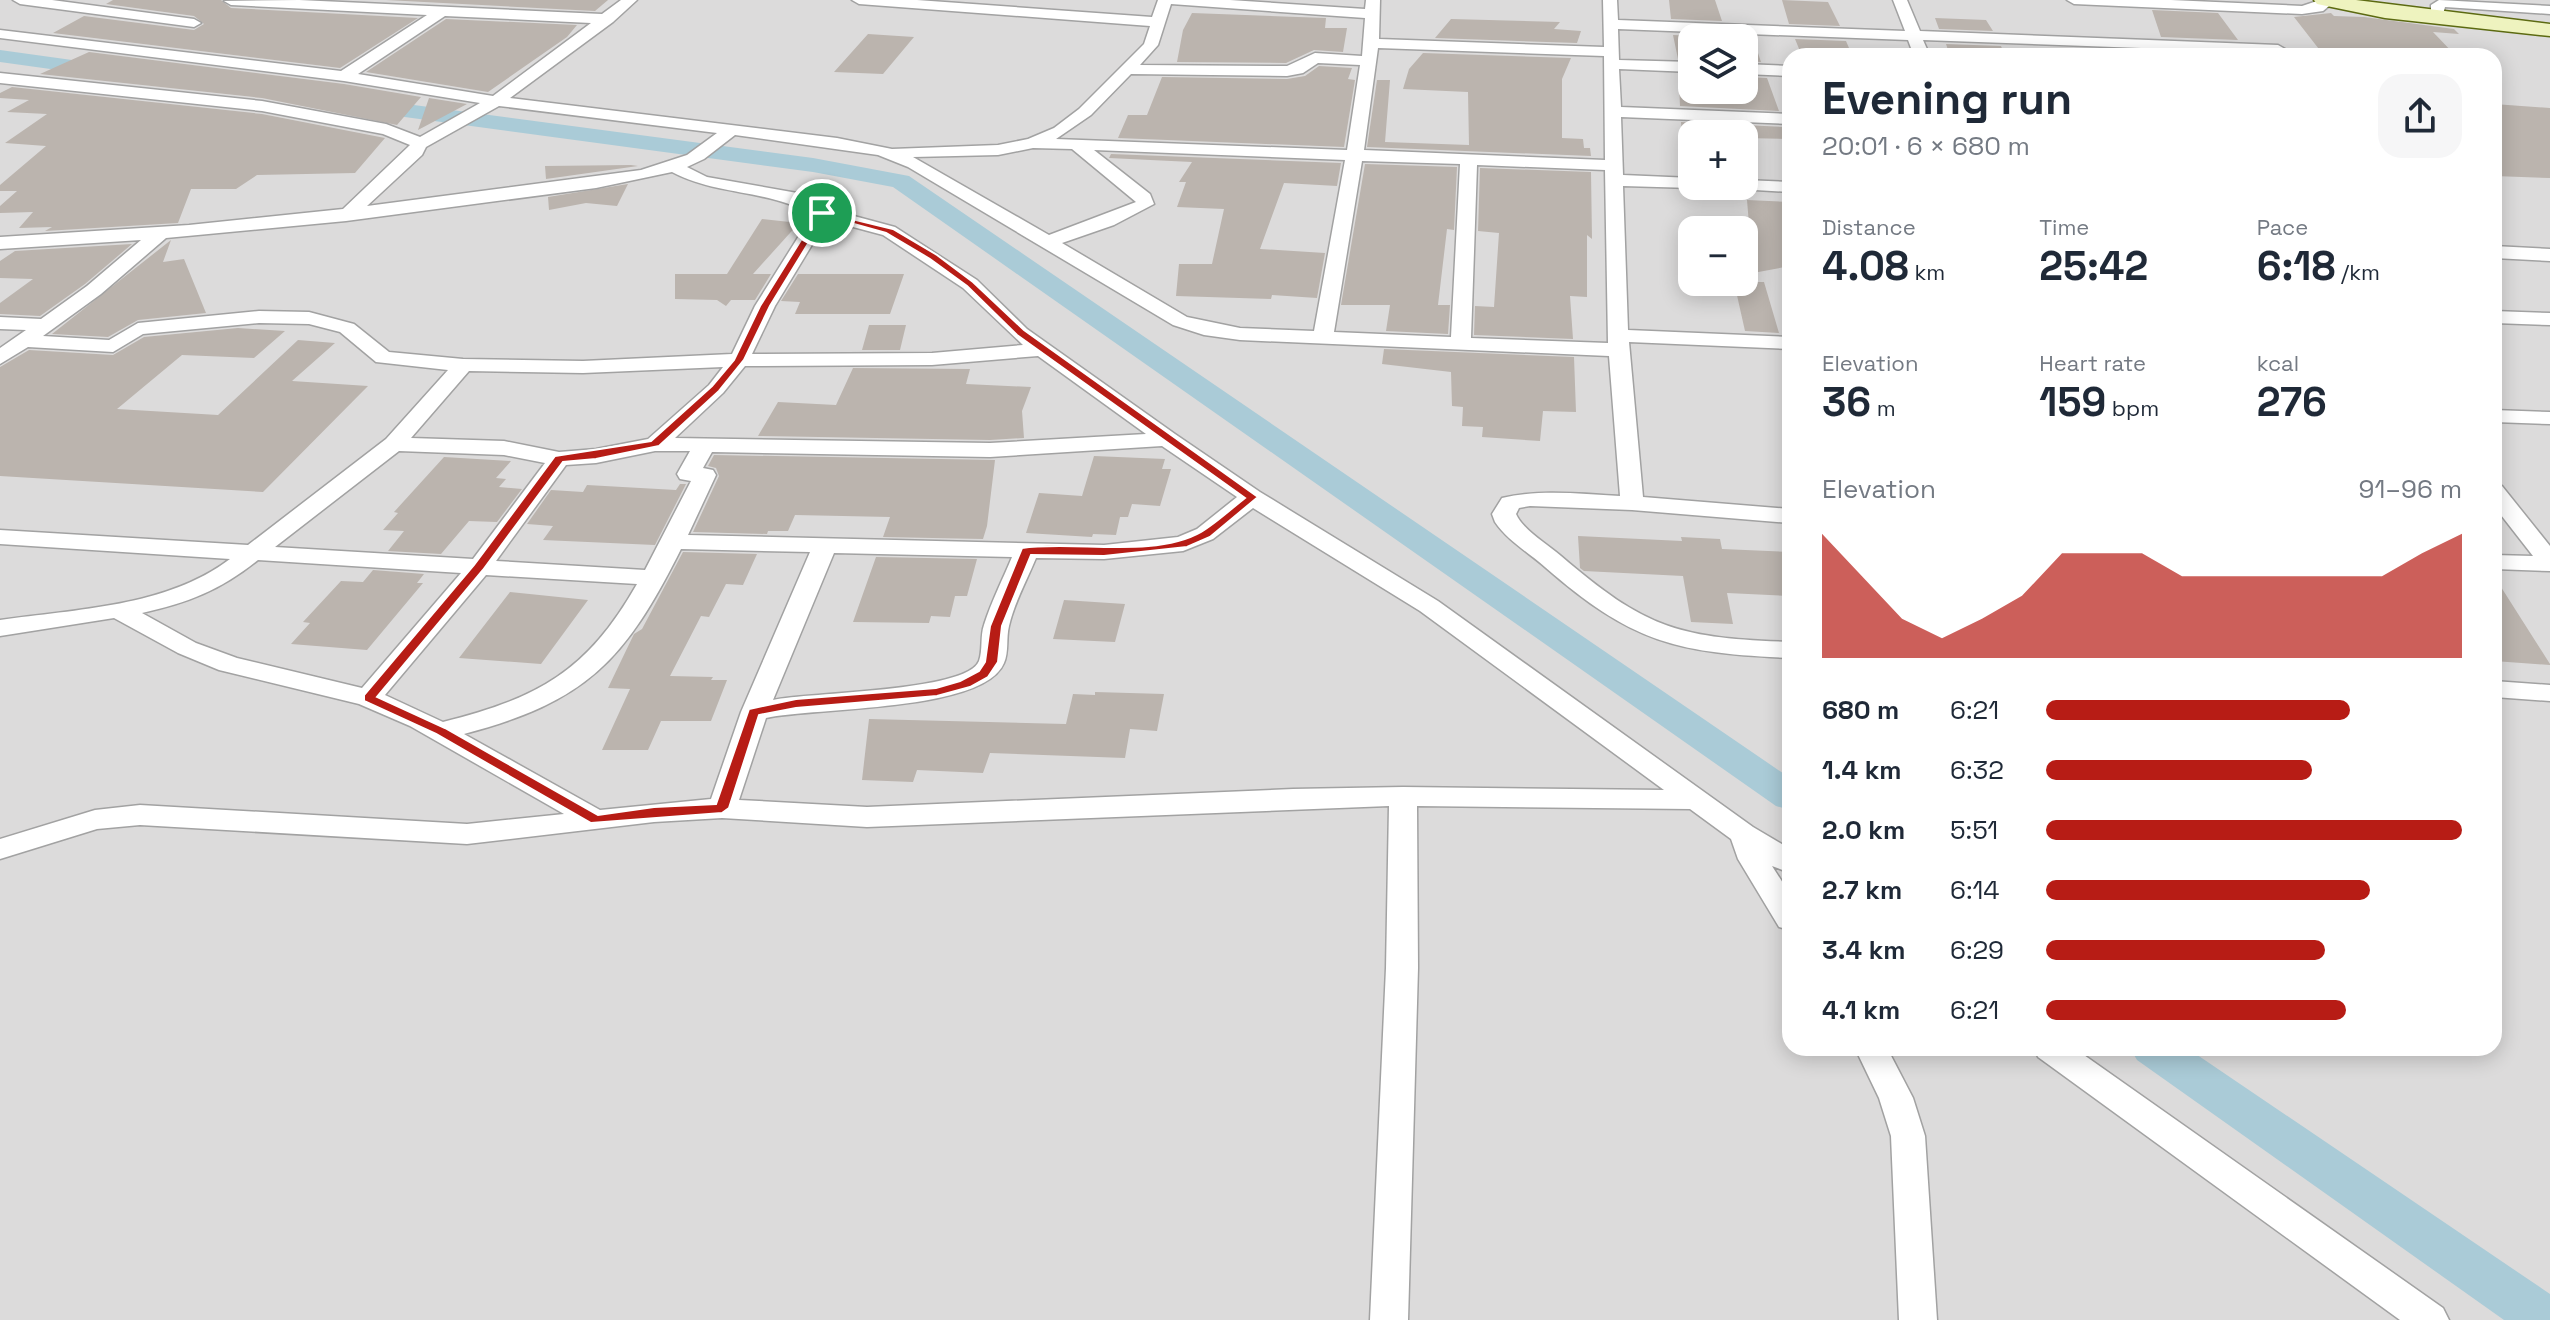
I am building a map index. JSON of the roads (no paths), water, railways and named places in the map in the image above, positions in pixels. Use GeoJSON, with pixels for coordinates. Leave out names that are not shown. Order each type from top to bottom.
{"type":"FeatureCollection","features":[{"type":"Feature","properties":{"kind":"main road"},"geometry":{"type":"LineString","coordinates":[[2326,0],[2359,8],[2436,18],[2549,27]]}},
{"type":"Feature","properties":{"kind":"street"},"geometry":{"type":"LineString","coordinates":[[20,0],[216,10],[441,12],[608,19]]}},
{"type":"Feature","properties":{"kind":"street"},"geometry":{"type":"LineString","coordinates":[[346,216],[416,151],[419,144],[492,103],[630,0]]}},
{"type":"Feature","properties":{"kind":"street"},"geometry":{"type":"LineString","coordinates":[[859,0],[1159,22]]}},
{"type":"Feature","properties":{"kind":"street"},"geometry":{"type":"LineString","coordinates":[[1033,143],[1073,122],[1130,69],[1151,45],[1167,0],[1372,7],[1370,52],[1355,154],[1323,339]]}},
{"type":"Feature","properties":{"kind":"street"},"geometry":{"type":"LineString","coordinates":[[1610,0],[1619,343],[1632,503]]}},
{"type":"Feature","properties":{"kind":"street"},"geometry":{"type":"LineString","coordinates":[[1900,0],[1919,48]]}},
{"type":"Feature","properties":{"kind":"street"},"geometry":{"type":"LineString","coordinates":[[2072,0],[2259,4],[2314,10],[2326,0]]}},
{"type":"Feature","properties":{"kind":"street"},"geometry":{"type":"LineString","coordinates":[[2072,0],[2103,48]]}},
{"type":"Feature","properties":{"kind":"street"},"geometry":{"type":"LineString","coordinates":[[2259,4],[2279,48]]}},
{"type":"Feature","properties":{"kind":"street"},"geometry":{"type":"LineString","coordinates":[[143,53],[216,10]]}},
{"type":"Feature","properties":{"kind":"street"},"geometry":{"type":"LineString","coordinates":[[344,76],[441,12]]}},
{"type":"Feature","properties":{"kind":"street"},"geometry":{"type":"LineString","coordinates":[[1611,24],[1914,35],[2090,48]]}},
{"type":"Feature","properties":{"kind":"street"},"geometry":{"type":"LineString","coordinates":[[0,34],[344,76],[492,103],[882,151],[967,153],[1033,143],[1355,154],[1469,159],[1678,181]]}},
{"type":"Feature","properties":{"kind":"street"},"geometry":{"type":"LineString","coordinates":[[1130,69],[1287,71],[1298,70],[1315,58],[1370,52],[1611,58],[1678,65]]}},
{"type":"Feature","properties":{"kind":"street"},"geometry":{"type":"LineString","coordinates":[[1758,70],[1782,71]]}},
{"type":"Feature","properties":{"kind":"street"},"geometry":{"type":"LineString","coordinates":[[0,78],[163,91],[294,110],[399,134],[419,144]]}},
{"type":"Feature","properties":{"kind":"street"},"geometry":{"type":"LineString","coordinates":[[1613,112],[1782,119]]}},
{"type":"Feature","properties":{"kind":"street"},"geometry":{"type":"LineString","coordinates":[[0,243],[161,233],[346,216],[632,178],[680,163],[728,133]]}},
{"type":"Feature","properties":{"kind":"street"},"geometry":{"type":"LineString","coordinates":[[1047,242],[1108,221],[1145,204],[1144,198],[1075,144]]}},
{"type":"Feature","properties":{"kind":"street"},"geometry":{"type":"LineString","coordinates":[[882,151],[914,163],[1190,325],[1230,333],[1461,345],[1782,343]]}},
{"type":"Feature","properties":{"kind":"street"},"geometry":{"type":"LineString","coordinates":[[1461,345],[1469,159]]}},
{"type":"Feature","properties":{"kind":"street"},"geometry":{"type":"LineString","coordinates":[[680,163],[702,181],[797,198],[822,213],[889,231],[933,257],[970,284],[1020,333],[1167,439],[1252,497],[1429,606],[1695,800],[1782,858]]}},
{"type":"Feature","properties":{"kind":"street"},"geometry":{"type":"LineString","coordinates":[[1758,186],[1782,187]]}},
{"type":"Feature","properties":{"kind":"street"},"geometry":{"type":"LineString","coordinates":[[655,444],[705,399],[739,360],[765,306],[822,213]]}},
{"type":"Feature","properties":{"kind":"street"},"geometry":{"type":"LineString","coordinates":[[0,358],[47,325],[161,233]]}},
{"type":"Feature","properties":{"kind":"street"},"geometry":{"type":"LineString","coordinates":[[2502,252],[2550,255]]}},
{"type":"Feature","properties":{"kind":"street"},"geometry":{"type":"LineString","coordinates":[[24,341],[113,346],[138,329],[259,317],[309,318],[347,328],[383,358],[463,365],[583,367],[739,360],[932,359],[1045,349]]}},
{"type":"Feature","properties":{"kind":"street"},"geometry":{"type":"LineString","coordinates":[[2502,317],[2550,319]]}},
{"type":"Feature","properties":{"kind":"street"},"geometry":{"type":"LineString","coordinates":[[0,323],[47,325]]}},
{"type":"Feature","properties":{"kind":"street"},"geometry":{"type":"LineString","coordinates":[[0,628],[162,601],[219,579],[394,444],[463,365]]}},
{"type":"Feature","properties":{"kind":"street"},"geometry":{"type":"LineString","coordinates":[[2502,416],[2550,418]]}},
{"type":"Feature","properties":{"kind":"street"},"geometry":{"type":"LineString","coordinates":[[394,444],[504,448],[559,459],[596,456],[655,444],[990,450],[1167,439]]}},
{"type":"Feature","properties":{"kind":"street"},"geometry":{"type":"LineString","coordinates":[[441,731],[530,705],[582,675],[601,658],[652,578],[705,475],[688,474],[704,446]]}},
{"type":"Feature","properties":{"kind":"street"},"geometry":{"type":"LineString","coordinates":[[368,698],[479,568],[559,459]]}},
{"type":"Feature","properties":{"kind":"street"},"geometry":{"type":"LineString","coordinates":[[672,542],[1104,552],[1183,544],[1205,534],[1252,497]]}},
{"type":"Feature","properties":{"kind":"street"},"geometry":{"type":"LineString","coordinates":[[1782,515],[1632,503],[1530,499],[1510,503],[1504,514],[1507,522],[1518,532],[1609,605],[1649,629],[1680,640],[1725,647],[1782,650]]}},
{"type":"Feature","properties":{"kind":"street"},"geometry":{"type":"LineString","coordinates":[[2502,499],[2541,539],[2550,563],[2502,562]]}},
{"type":"Feature","properties":{"kind":"street"},"geometry":{"type":"LineString","coordinates":[[0,537],[652,578]]}},
{"type":"Feature","properties":{"kind":"street"},"geometry":{"type":"LineString","coordinates":[[722,808],[754,712],[825,546]]}},
{"type":"Feature","properties":{"kind":"street"},"geometry":{"type":"LineString","coordinates":[[754,712],[796,703],[937,692],[965,684],[983,674],[992,662],[996,626],[1027,551]]}},
{"type":"Feature","properties":{"kind":"street"},"geometry":{"type":"LineString","coordinates":[[118,610],[187,648],[228,664],[368,698],[441,731],[596,820]]}},
{"type":"Feature","properties":{"kind":"street"},"geometry":{"type":"LineString","coordinates":[[2502,690],[2550,693]]}},
{"type":"Feature","properties":{"kind":"street"},"geometry":{"type":"LineString","coordinates":[[0,849],[95,820],[140,815],[467,834],[654,812],[722,808],[867,817],[1293,798],[1403,796],[1695,800]]}},
{"type":"Feature","properties":{"kind":"street"},"geometry":{"type":"LineString","coordinates":[[1389,1320],[1402,968],[1403,796]]}},
{"type":"Feature","properties":{"kind":"street"},"geometry":{"type":"LineString","coordinates":[[1743,834],[1753,859],[1782,906]]}},
{"type":"Feature","properties":{"kind":"street"},"geometry":{"type":"LineString","coordinates":[[1875,1056],[1896,1098],[1908,1136],[1918,1320]]}},
{"type":"Feature","properties":{"kind":"street"},"geometry":{"type":"LineString","coordinates":[[2061,1056],[2430,1320]]}},
{"type":"Feature","properties":{"kind":"waterway"},"geometry":{"type":"LineString","coordinates":[[0,56],[108,71]]}},
{"type":"Feature","properties":{"kind":"waterway"},"geometry":{"type":"LineString","coordinates":[[361,105],[813,165],[900,181],[1782,791]]}},
{"type":"Feature","properties":{"kind":"waterway"},"geometry":{"type":"LineString","coordinates":[[2165,1056],[2546,1320]]}}]}
